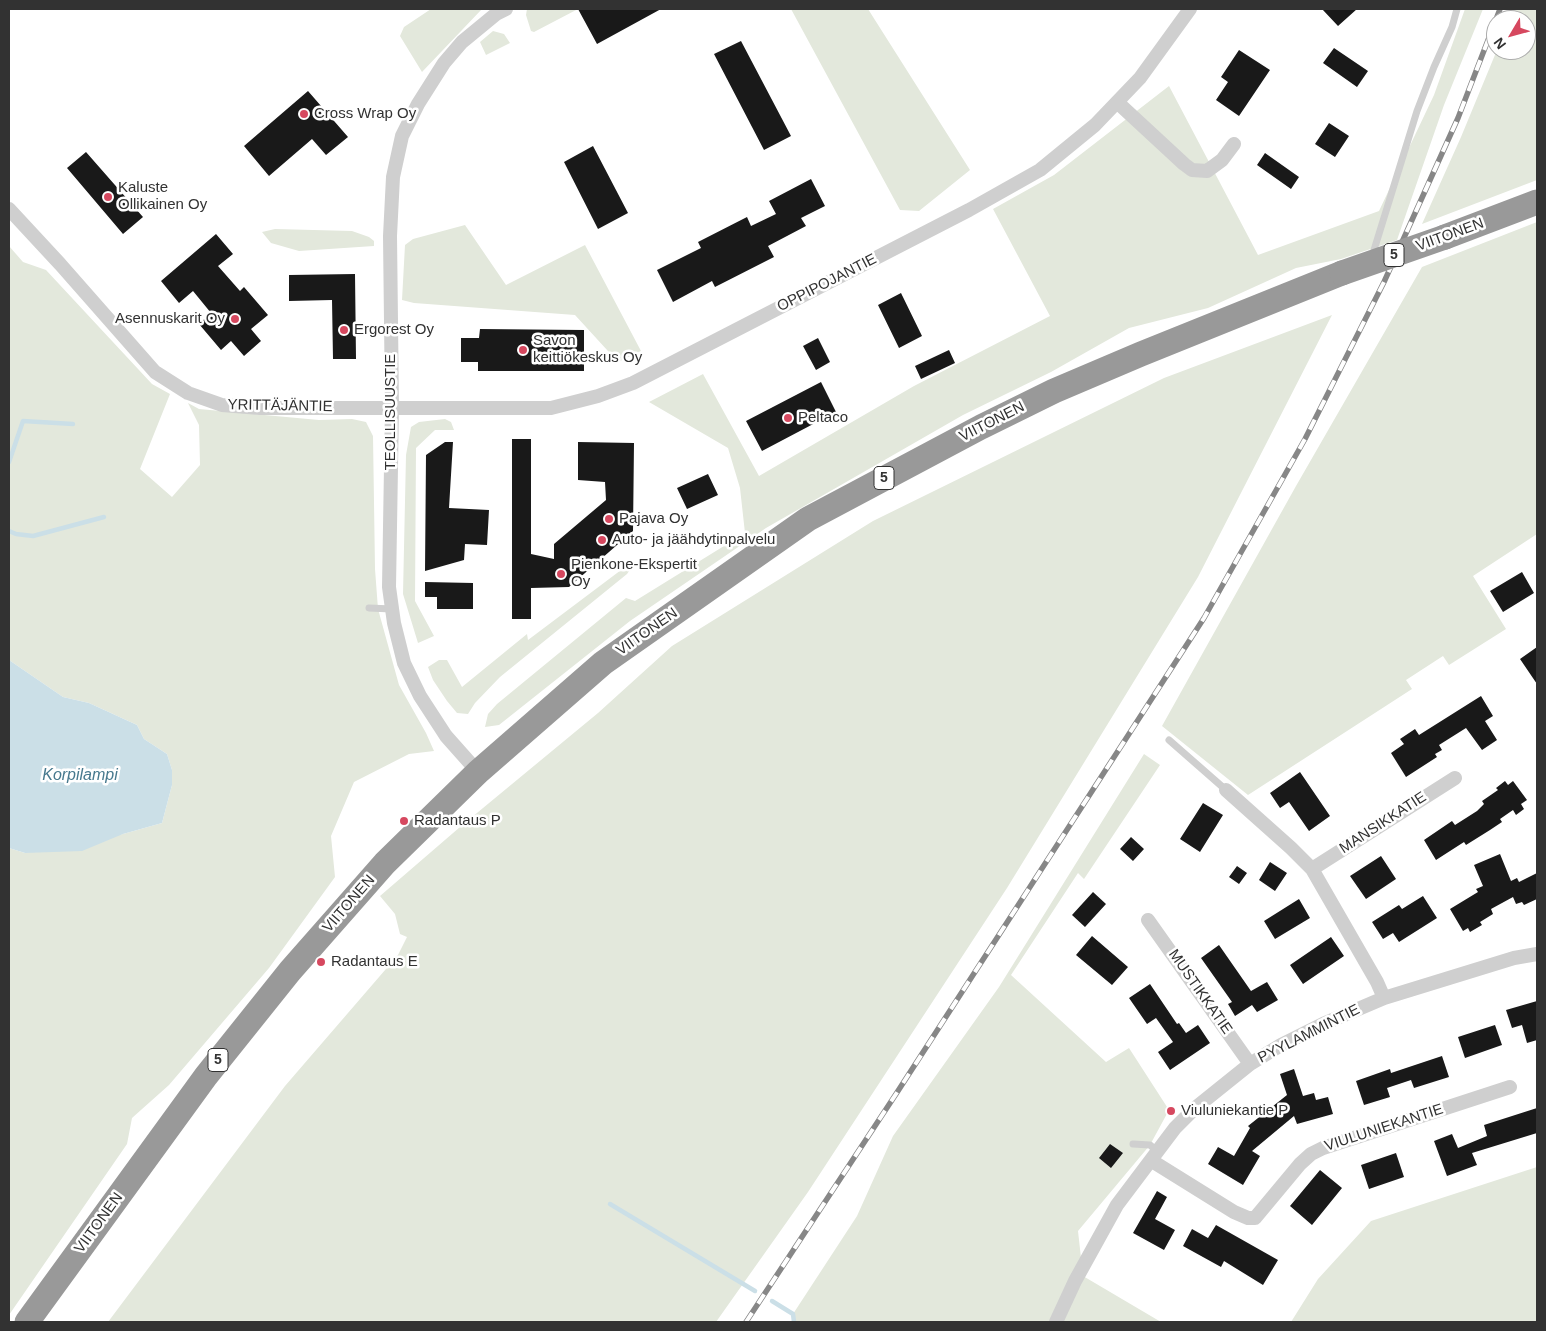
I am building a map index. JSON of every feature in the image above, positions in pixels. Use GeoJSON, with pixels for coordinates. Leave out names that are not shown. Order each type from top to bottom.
{"type":"FeatureCollection","features":[{"type":"Feature","properties":{"kind":"highway","name":"VIITONEN"},"geometry":{"type":"LineString","coordinates":[[27,1322],[206,1076],[290,971],[385,863],[478,772],[602,663],[808,519],[981,427],[1054,391],[1342,273],[1537,202]]}},
{"type":"Feature","properties":{"kind":"street","name":"TEOLLISUUSTIE"},"geometry":{"type":"LineString","coordinates":[[478,772],[446,736],[420,696],[404,662],[392,610],[389,587],[392,407],[390,236],[392,177],[402,136],[418,104],[450,56],[469,36],[496,14],[506,9]]}},
{"type":"Feature","properties":{"kind":"street","name":"OPPIPOJANTIE"},"geometry":{"type":"LineString","coordinates":[[392,407],[551,408],[598,396],[633,383],[961,214],[1040,170],[1095,125],[1140,78],[1190,9]]}},
{"type":"Feature","properties":{"kind":"street"},"geometry":{"type":"LineString","coordinates":[[1116,102],[1192,170],[1207,171],[1222,160],[1234,144]]}},
{"type":"Feature","properties":{"kind":"street","name":"YRITTÄJÄNTIE"},"geometry":{"type":"LineString","coordinates":[[9,209],[155,372],[188,393],[222,405],[260,408],[392,407]]}},
{"type":"Feature","properties":{"kind":"street","name":"MANSIKKATIE"},"geometry":{"type":"LineString","coordinates":[[1312,868],[1455,778]]}},
{"type":"Feature","properties":{"kind":"street"},"geometry":{"type":"LineString","coordinates":[[1226,790],[1312,868],[1377,982],[1384,998]]}},
{"type":"Feature","properties":{"kind":"street","name":"MUSTIKKATIE"},"geometry":{"type":"LineString","coordinates":[[1148,920],[1250,1064]]}},
{"type":"Feature","properties":{"kind":"street","name":"PYYLAMMINTIE"},"geometry":{"type":"LineString","coordinates":[[1056,1322],[1104,1227],[1117,1206],[1175,1128],[1194,1109],[1250,1064],[1281,1045],[1323,1024],[1384,998],[1514,958],[1537,954]]}},
{"type":"Feature","properties":{"kind":"street","name":"VIULUNIEKANTIE"},"geometry":{"type":"LineString","coordinates":[[1155,1156],[1234,1212],[1248,1218],[1256,1218],[1300,1164],[1311,1154],[1332,1145],[1510,1087]]}},
{"type":"Feature","properties":{"kind":"lane"},"geometry":{"type":"LineString","coordinates":[[1374,250],[1417,110],[1452,27],[1457,9]]}},
{"type":"Feature","properties":{"kind":"lane"},"geometry":{"type":"LineString","coordinates":[[369,608],[392,610]]}},
{"type":"Feature","properties":{"kind":"lane"},"geometry":{"type":"LineString","coordinates":[[1169,740],[1226,790]]}},
{"type":"Feature","properties":{"kind":"lane"},"geometry":{"type":"LineString","coordinates":[[1133,1144],[1150,1145],[1155,1156]]}},
{"type":"Feature","properties":{"kind":"shaded area"},"geometry":{"type":"Polygon","coordinates":[[[431,9],[482,9],[422,72],[400,36],[404,27],[431,9]]]}},
{"type":"Feature","properties":{"kind":"shaded area"},"geometry":{"type":"Polygon","coordinates":[[[527,9],[578,9],[534,32],[531,31],[526,15],[527,9]]]}},
{"type":"Feature","properties":{"kind":"shaded area"},"geometry":{"type":"Polygon","coordinates":[[[791,9],[868,9],[970,170],[919,211],[900,210],[791,9]]]}},
{"type":"Feature","properties":{"kind":"shaded area"},"geometry":{"type":"Polygon","coordinates":[[[1465,9],[1483,9],[1444,105],[1397,240],[1341,259],[1296,268],[1208,308],[1129,328],[1051,372],[963,415],[766,528],[630,621],[499,725],[485,727],[488,714],[497,704],[626,598],[635,601],[745,533],[740,488],[728,448],[649,402],[703,374],[759,476],[914,386],[1050,316],[993,209],[1054,175],[1169,86],[1258,255],[1379,211],[1434,95],[1465,9]]]}},
{"type":"Feature","properties":{"kind":"shaded area"},"geometry":{"type":"Polygon","coordinates":[[[1537,9],[1537,180],[1422,224],[1493,60],[1536,60],[1536,10],[1514,10],[1537,9]]]}},
{"type":"Feature","properties":{"kind":"shaded area"},"geometry":{"type":"Polygon","coordinates":[[[493,31],[504,34],[510,43],[486,55],[480,42],[493,31]]]}},
{"type":"Feature","properties":{"kind":"shaded area"},"geometry":{"type":"Polygon","coordinates":[[[1537,222],[1537,534],[1473,576],[1506,629],[1449,665],[1443,656],[1406,680],[1412,689],[1248,795],[1162,726],[1296,486],[1422,267],[1537,222]]]}},
{"type":"Feature","properties":{"kind":"shaded area"},"geometry":{"type":"Polygon","coordinates":[[[465,225],[506,285],[585,245],[641,351],[618,362],[575,315],[414,303],[402,300],[405,245],[413,239],[465,225]]]}},
{"type":"Feature","properties":{"kind":"shaded area"},"geometry":{"type":"Polygon","coordinates":[[[275,229],[352,231],[369,237],[374,241],[374,246],[299,251],[271,243],[262,232],[275,229]]]}},
{"type":"Feature","properties":{"kind":"shaded area"},"geometry":{"type":"Polygon","coordinates":[[[9,246],[23,262],[46,270],[152,384],[170,394],[140,469],[172,497],[200,465],[199,425],[188,403],[199,409],[319,420],[352,419],[366,422],[373,436],[375,569],[378,609],[399,685],[434,751],[409,754],[354,782],[331,836],[335,877],[269,968],[169,1085],[132,1118],[127,1144],[9,1315],[9,848],[25,853],[123,834],[162,823],[172,785],[172,770],[167,754],[144,739],[137,725],[89,703],[63,697],[9,660],[9,246]]]}},
{"type":"Feature","properties":{"kind":"shaded area"},"geometry":{"type":"Polygon","coordinates":[[[1332,315],[1198,577],[1007,888],[808,1192],[716,1322],[108,1322],[285,1086],[398,955],[407,937],[400,934],[395,914],[380,896],[598,713],[672,646],[873,521],[1164,378],[1332,315]]]}},
{"type":"Feature","properties":{"kind":"shaded area"},"geometry":{"type":"Polygon","coordinates":[[[445,419],[451,422],[454,430],[435,430],[416,448],[415,601],[434,636],[418,643],[403,594],[406,455],[411,427],[419,422],[445,419]]]}},
{"type":"Feature","properties":{"kind":"shaded area"},"geometry":{"type":"Polygon","coordinates":[[[633,561],[632,567],[627,574],[500,677],[475,703],[468,714],[457,713],[447,701],[433,680],[428,667],[439,660],[447,660],[462,687],[527,634],[528,640],[633,561]]]}},
{"type":"Feature","properties":{"kind":"shaded area"},"geometry":{"type":"Polygon","coordinates":[[[1144,754],[1160,765],[1084,879],[1078,873],[1011,975],[1106,1062],[1129,1048],[1169,1110],[1150,1145],[1078,1231],[1083,1276],[1161,1322],[794,1322],[793,1314],[857,1216],[893,1136],[999,987],[1144,754]]]}},
{"type":"Feature","properties":{"kind":"shaded area"},"geometry":{"type":"Polygon","coordinates":[[[1537,1167],[1537,1322],[1291,1322],[1318,1279],[1371,1221],[1537,1167]]]}},
{"type":"Feature","properties":{"kind":"water","name":"Korpilampi"},"geometry":{"type":"Polygon","coordinates":[[[9,660],[63,697],[89,703],[137,725],[144,739],[167,754],[172,770],[172,785],[162,823],[123,834],[82,851],[25,853],[9,848],[9,660]]]}},
{"type":"Feature","properties":{"kind":"building"},"geometry":{"type":"Polygon","coordinates":[[[578,9],[661,9],[597,44],[578,9]]]}},
{"type":"Feature","properties":{"kind":"building"},"geometry":{"type":"Polygon","coordinates":[[[1322,9],[1357,9],[1338,26],[1322,9]]]}},
{"type":"Feature","properties":{"kind":"building"},"geometry":{"type":"Polygon","coordinates":[[[741,41],[791,136],[764,150],[714,54],[741,41]]]}},
{"type":"Feature","properties":{"kind":"building"},"geometry":{"type":"Polygon","coordinates":[[[1334,48],[1368,71],[1357,87],[1323,63],[1334,48]]]}},
{"type":"Feature","properties":{"kind":"building"},"geometry":{"type":"Polygon","coordinates":[[[1239,50],[1270,70],[1239,116],[1216,100],[1228,82],[1221,77],[1239,50]]]}},
{"type":"Feature","properties":{"kind":"building","name":"Cross Wrap Oy"},"geometry":{"type":"Polygon","coordinates":[[[308,91],[348,137],[326,155],[312,139],[269,176],[244,146],[308,91]]]}},
{"type":"Feature","properties":{"kind":"building"},"geometry":{"type":"Polygon","coordinates":[[[1329,123],[1349,136],[1335,157],[1315,144],[1329,123]]]}},
{"type":"Feature","properties":{"kind":"building"},"geometry":{"type":"Polygon","coordinates":[[[593,146],[628,213],[598,229],[564,162],[593,146]]]}},
{"type":"Feature","properties":{"kind":"building"},"geometry":{"type":"Polygon","coordinates":[[[86,152],[143,217],[123,234],[67,168],[86,152]]]}},
{"type":"Feature","properties":{"kind":"building"},"geometry":{"type":"Polygon","coordinates":[[[1265,153],[1299,177],[1291,189],[1257,165],[1265,153]]]}},
{"type":"Feature","properties":{"kind":"building"},"geometry":{"type":"Polygon","coordinates":[[[811,179],[825,206],[801,218],[806,226],[768,246],[774,257],[715,287],[712,281],[673,302],[657,270],[701,248],[698,242],[747,217],[751,226],[776,214],[769,201],[811,179]]]}},
{"type":"Feature","properties":{"kind":"building"},"geometry":{"type":"Polygon","coordinates":[[[216,234],[233,254],[218,266],[240,291],[244,287],[268,315],[251,329],[261,341],[244,356],[231,341],[221,350],[199,324],[211,313],[193,291],[179,303],[161,281],[216,234]]]}},
{"type":"Feature","properties":{"kind":"building","name":"Ergorest Oy"},"geometry":{"type":"Polygon","coordinates":[[[355,274],[356,359],[333,359],[332,300],[289,301],[289,275],[355,274]]]}},
{"type":"Feature","properties":{"kind":"building"},"geometry":{"type":"Polygon","coordinates":[[[901,293],[922,336],[899,348],[878,305],[901,293]]]}},
{"type":"Feature","properties":{"kind":"building","name":"Savon keittiökeskus Oy"},"geometry":{"type":"Polygon","coordinates":[[[480,329],[584,330],[584,371],[478,371],[478,362],[461,362],[461,338],[479,338],[480,329]]]}},
{"type":"Feature","properties":{"kind":"building"},"geometry":{"type":"Polygon","coordinates":[[[818,338],[830,362],[816,370],[803,346],[818,338]]]}},
{"type":"Feature","properties":{"kind":"building"},"geometry":{"type":"Polygon","coordinates":[[[949,350],[955,363],[921,379],[915,366],[949,350]]]}},
{"type":"Feature","properties":{"kind":"building"},"geometry":{"type":"Polygon","coordinates":[[[821,382],[836,412],[762,451],[746,421],[821,382]]]}},
{"type":"Feature","properties":{"kind":"building","name":"Pajava Oy"},"geometry":{"type":"Polygon","coordinates":[[[512,439],[531,439],[531,554],[554,559],[554,544],[606,500],[605,482],[578,480],[578,442],[634,443],[633,531],[569,587],[531,588],[531,619],[512,619],[512,439]]]}},
{"type":"Feature","properties":{"kind":"building"},"geometry":{"type":"Polygon","coordinates":[[[445,442],[453,442],[449,508],[489,510],[487,545],[465,544],[464,560],[425,571],[426,455],[445,442]]]}},
{"type":"Feature","properties":{"kind":"building"},"geometry":{"type":"Polygon","coordinates":[[[708,474],[718,495],[687,509],[677,488],[708,474]]]}},
{"type":"Feature","properties":{"kind":"building"},"geometry":{"type":"Polygon","coordinates":[[[1522,572],[1534,593],[1503,612],[1490,591],[1522,572]]]}},
{"type":"Feature","properties":{"kind":"building"},"geometry":{"type":"Polygon","coordinates":[[[425,582],[473,583],[473,609],[437,609],[437,597],[425,597],[425,582]]]}},
{"type":"Feature","properties":{"kind":"building"},"geometry":{"type":"Polygon","coordinates":[[[1537,647],[1537,684],[1520,659],[1537,647]]]}},
{"type":"Feature","properties":{"kind":"building"},"geometry":{"type":"Polygon","coordinates":[[[1481,696],[1493,716],[1485,721],[1497,740],[1482,750],[1466,728],[1439,745],[1442,750],[1435,754],[1437,757],[1406,777],[1391,753],[1404,744],[1400,739],[1415,729],[1419,735],[1481,696]]]}},
{"type":"Feature","properties":{"kind":"building"},"geometry":{"type":"Polygon","coordinates":[[[1300,772],[1330,816],[1309,831],[1289,802],[1280,808],[1270,793],[1300,772]]]}},
{"type":"Feature","properties":{"kind":"building"},"geometry":{"type":"Polygon","coordinates":[[[1505,781],[1508,785],[1513,781],[1527,800],[1521,804],[1524,809],[1516,815],[1513,810],[1500,819],[1502,822],[1490,830],[1466,845],[1464,842],[1436,860],[1424,840],[1452,821],[1455,825],[1477,811],[1484,804],[1482,801],[1498,790],[1496,788],[1505,781]]]}},
{"type":"Feature","properties":{"kind":"building"},"geometry":{"type":"Polygon","coordinates":[[[1203,803],[1223,815],[1200,852],[1180,839],[1203,803]]]}},
{"type":"Feature","properties":{"kind":"building"},"geometry":{"type":"Polygon","coordinates":[[[1131,837],[1144,849],[1133,861],[1120,849],[1131,837]]]}},
{"type":"Feature","properties":{"kind":"building"},"geometry":{"type":"Polygon","coordinates":[[[1500,854],[1511,881],[1517,878],[1519,882],[1537,873],[1537,899],[1524,905],[1522,902],[1516,904],[1513,897],[1491,909],[1493,914],[1480,922],[1482,925],[1470,932],[1468,928],[1463,931],[1450,909],[1478,892],[1476,889],[1483,886],[1474,865],[1500,854]]]}},
{"type":"Feature","properties":{"kind":"building"},"geometry":{"type":"Polygon","coordinates":[[[1381,856],[1396,879],[1366,899],[1350,876],[1381,856]]]}},
{"type":"Feature","properties":{"kind":"building"},"geometry":{"type":"Polygon","coordinates":[[[1270,862],[1287,873],[1275,891],[1259,880],[1270,862]]]}},
{"type":"Feature","properties":{"kind":"building"},"geometry":{"type":"Polygon","coordinates":[[[1237,866],[1247,873],[1239,884],[1229,877],[1237,866]]]}},
{"type":"Feature","properties":{"kind":"building"},"geometry":{"type":"Polygon","coordinates":[[[1093,892],[1106,904],[1085,927],[1072,915],[1093,892]]]}},
{"type":"Feature","properties":{"kind":"building"},"geometry":{"type":"Polygon","coordinates":[[[1423,896],[1437,918],[1399,942],[1393,933],[1383,939],[1372,922],[1399,905],[1402,909],[1423,896]]]}},
{"type":"Feature","properties":{"kind":"building"},"geometry":{"type":"Polygon","coordinates":[[[1299,899],[1310,918],[1275,939],[1264,921],[1299,899]]]}},
{"type":"Feature","properties":{"kind":"building"},"geometry":{"type":"Polygon","coordinates":[[[1092,936],[1128,967],[1112,985],[1076,955],[1092,936]]]}},
{"type":"Feature","properties":{"kind":"building"},"geometry":{"type":"Polygon","coordinates":[[[1331,937],[1344,956],[1303,984],[1290,965],[1331,937]]]}},
{"type":"Feature","properties":{"kind":"building"},"geometry":{"type":"Polygon","coordinates":[[[1219,945],[1251,991],[1267,982],[1278,1000],[1257,1012],[1252,1005],[1235,1016],[1228,1004],[1232,1002],[1201,958],[1219,945]]]}},
{"type":"Feature","properties":{"kind":"building"},"geometry":{"type":"Polygon","coordinates":[[[1150,984],[1177,1024],[1179,1023],[1186,1033],[1198,1025],[1210,1043],[1170,1070],[1158,1052],[1173,1042],[1156,1018],[1147,1024],[1129,998],[1150,984]]]}},
{"type":"Feature","properties":{"kind":"building"},"geometry":{"type":"Polygon","coordinates":[[[1537,1001],[1537,1040],[1527,1043],[1522,1025],[1512,1028],[1506,1010],[1537,1001]]]}},
{"type":"Feature","properties":{"kind":"building"},"geometry":{"type":"Polygon","coordinates":[[[1495,1025],[1502,1045],[1465,1058],[1458,1037],[1495,1025]]]}},
{"type":"Feature","properties":{"kind":"building"},"geometry":{"type":"Polygon","coordinates":[[[1442,1056],[1449,1077],[1414,1088],[1411,1080],[1387,1088],[1390,1097],[1364,1105],[1356,1081],[1390,1069],[1391,1073],[1442,1056]]]}},
{"type":"Feature","properties":{"kind":"building"},"geometry":{"type":"Polygon","coordinates":[[[1294,1069],[1303,1096],[1314,1093],[1316,1100],[1328,1097],[1333,1114],[1297,1124],[1294,1116],[1252,1151],[1260,1156],[1243,1185],[1208,1164],[1218,1147],[1234,1156],[1250,1128],[1248,1126],[1287,1095],[1280,1074],[1294,1069]]]}},
{"type":"Feature","properties":{"kind":"building"},"geometry":{"type":"Polygon","coordinates":[[[1537,1108],[1537,1133],[1472,1153],[1477,1165],[1447,1176],[1434,1141],[1452,1134],[1458,1148],[1487,1136],[1484,1125],[1537,1108]]]}},
{"type":"Feature","properties":{"kind":"building"},"geometry":{"type":"Polygon","coordinates":[[[1110,1144],[1123,1153],[1111,1168],[1099,1158],[1110,1144]]]}},
{"type":"Feature","properties":{"kind":"building"},"geometry":{"type":"Polygon","coordinates":[[[1396,1153],[1404,1177],[1369,1189],[1361,1165],[1396,1153]]]}},
{"type":"Feature","properties":{"kind":"building"},"geometry":{"type":"Polygon","coordinates":[[[1320,1170],[1342,1188],[1312,1225],[1290,1206],[1320,1170]]]}},
{"type":"Feature","properties":{"kind":"building"},"geometry":{"type":"Polygon","coordinates":[[[1157,1191],[1167,1197],[1155,1219],[1175,1230],[1164,1250],[1133,1233],[1157,1191]]]}},
{"type":"Feature","properties":{"kind":"building"},"geometry":{"type":"Polygon","coordinates":[[[1216,1225],[1278,1260],[1263,1285],[1224,1261],[1221,1267],[1183,1246],[1192,1229],[1208,1238],[1216,1225]]]}},
{"type":"Feature","properties":{"kind":"waterway"},"geometry":{"type":"LineString","coordinates":[[9,462],[23,421],[73,424]]}},
{"type":"Feature","properties":{"kind":"waterway"},"geometry":{"type":"LineString","coordinates":[[9,531],[16,534],[33,536],[104,517]]}},
{"type":"Feature","properties":{"kind":"waterway"},"geometry":{"type":"LineString","coordinates":[[610,1204],[755,1291]]}},
{"type":"Feature","properties":{"kind":"waterway"},"geometry":{"type":"LineString","coordinates":[[772,1301],[793,1314],[794,1322]]}},
{"type":"Feature","properties":{"kind":"railway"},"geometry":{"type":"LineString","coordinates":[[746,1322],[1204,618],[1305,439],[1384,282],[1458,118],[1500,9]]}},
{"type":"Feature","properties":{"kind":"place","name":"Cross Wrap Oy"},"geometry":{"type":"Point","coordinates":[304,114]}},
{"type":"Feature","properties":{"kind":"place","name":"Kaluste Ollikainen Oy"},"geometry":{"type":"Point","coordinates":[108,197]}},
{"type":"Feature","properties":{"kind":"place","name":"Asennuskarit Oy"},"geometry":{"type":"Point","coordinates":[235,319]}},
{"type":"Feature","properties":{"kind":"place","name":"Ergorest Oy"},"geometry":{"type":"Point","coordinates":[344,330]}},
{"type":"Feature","properties":{"kind":"place","name":"Savon keittiökeskus Oy"},"geometry":{"type":"Point","coordinates":[523,350]}},
{"type":"Feature","properties":{"kind":"place","name":"Peltaco"},"geometry":{"type":"Point","coordinates":[788,418]}},
{"type":"Feature","properties":{"kind":"place","name":"Pajava Oy"},"geometry":{"type":"Point","coordinates":[609,519]}},
{"type":"Feature","properties":{"kind":"place","name":"Auto- ja jäähdytinpalvelu"},"geometry":{"type":"Point","coordinates":[602,540]}},
{"type":"Feature","properties":{"kind":"place","name":"Pienkone-Ekspertit Oy"},"geometry":{"type":"Point","coordinates":[561,574]}},
{"type":"Feature","properties":{"kind":"place","name":"Radantaus P"},"geometry":{"type":"Point","coordinates":[404,821]}},
{"type":"Feature","properties":{"kind":"place","name":"Radantaus E"},"geometry":{"type":"Point","coordinates":[321,962]}},
{"type":"Feature","properties":{"kind":"place","name":"Viuluniekantie P"},"geometry":{"type":"Point","coordinates":[1171,1111]}}]}
